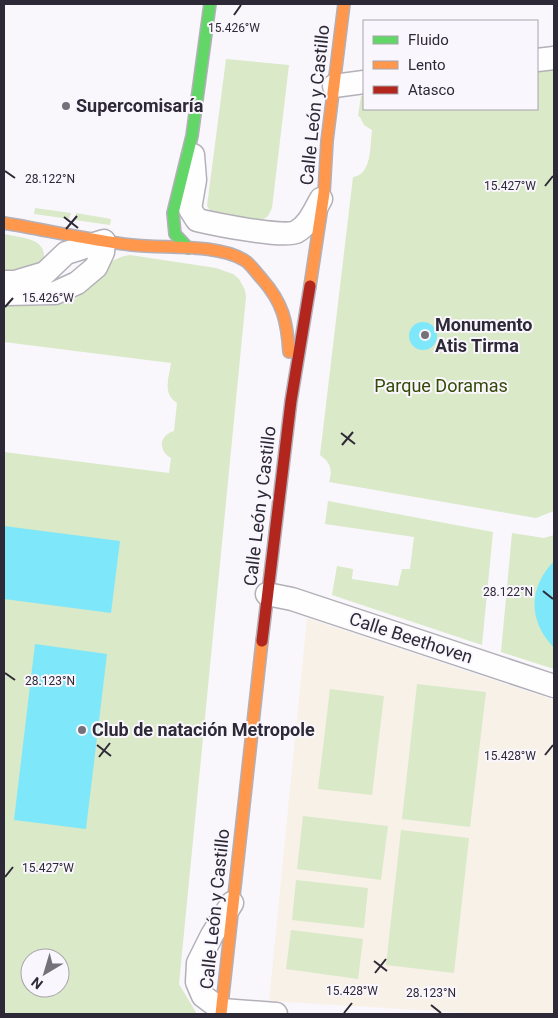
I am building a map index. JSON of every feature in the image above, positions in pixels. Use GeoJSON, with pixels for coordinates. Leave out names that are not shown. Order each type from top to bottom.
{"type":"FeatureCollection","features":[{"type":"Feature","properties":{"kind":"street"},"geometry":{"type":"LineString","coordinates":[[188,248],[175,234],[173,213],[192,136],[210,4]]}},
{"type":"Feature","properties":{"kind":"street","name":"Calle León y Castillo"},"geometry":{"type":"LineString","coordinates":[[234,900],[267,594],[291,402],[324,193],[327,141],[344,4]]}},
{"type":"Feature","properties":{"kind":"street"},"geometry":{"type":"LineString","coordinates":[[538,60],[554,58]]}},
{"type":"Feature","properties":{"kind":"street"},"geometry":{"type":"LineString","coordinates":[[334,86],[363,82]]}},
{"type":"Feature","properties":{"kind":"street"},"geometry":{"type":"LineString","coordinates":[[192,136],[195,180],[190,209],[197,220],[257,231],[294,233],[308,224],[324,193]]}},
{"type":"Feature","properties":{"kind":"street"},"geometry":{"type":"LineString","coordinates":[[134,245],[157,231],[173,213]]}},
{"type":"Feature","properties":{"kind":"street"},"geometry":{"type":"LineString","coordinates":[[4,223],[104,241],[188,248],[231,255],[244,260],[275,294],[284,310],[288,323],[291,402]]}},
{"type":"Feature","properties":{"kind":"street"},"geometry":{"type":"LineString","coordinates":[[4,282],[15,282],[44,273],[66,253],[104,241]]}},
{"type":"Feature","properties":{"kind":"street"},"geometry":{"type":"LineString","coordinates":[[4,294],[55,293],[77,283],[96,267],[103,252],[104,241]]}},
{"type":"Feature","properties":{"kind":"street","name":"Calle Beethoven"},"geometry":{"type":"LineString","coordinates":[[267,594],[292,599],[554,686]]}},
{"type":"Feature","properties":{"kind":"street"},"geometry":{"type":"LineString","coordinates":[[234,900],[212,935],[198,963],[197,982],[203,996],[222,1012],[276,1014]]}},
{"type":"Feature","properties":{"kind":"shaded area"},"geometry":{"type":"Polygon","coordinates":[[[307,618],[554,700],[554,1014],[485,1014],[269,1001],[307,618]]]}},
{"type":"Feature","properties":{"kind":"green space"},"geometry":{"type":"Polygon","coordinates":[[[226,59],[289,65],[272,208],[268,216],[261,221],[211,212],[207,206],[226,59]]]}},
{"type":"Feature","properties":{"kind":"green space","name":"Parque Doramas"},"geometry":{"type":"Polygon","coordinates":[[[554,70],[554,511],[536,518],[329,482],[330,466],[320,455],[353,177],[364,171],[367,165],[372,130],[364,125],[358,116],[361,96],[363,96],[363,110],[538,110],[538,72],[554,70]]]}},
{"type":"Feature","properties":{"kind":"green space"},"geometry":{"type":"Polygon","coordinates":[[[35,208],[71,213],[69,219],[34,214],[35,208]]]}},
{"type":"Feature","properties":{"kind":"green space"},"geometry":{"type":"Polygon","coordinates":[[[76,213],[111,219],[110,225],[75,220],[76,213]]]}},
{"type":"Feature","properties":{"kind":"green space"},"geometry":{"type":"Polygon","coordinates":[[[4,234],[27,238],[39,244],[43,249],[44,256],[42,265],[4,273],[4,234]]]}},
{"type":"Feature","properties":{"kind":"green space"},"geometry":{"type":"Polygon","coordinates":[[[130,255],[216,268],[233,274],[239,279],[245,290],[246,297],[179,984],[197,1014],[4,1014],[4,452],[169,473],[171,458],[164,451],[162,443],[165,436],[174,431],[177,403],[169,395],[168,390],[171,363],[4,342],[4,305],[46,306],[70,301],[80,296],[111,262],[130,255]]]}},
{"type":"Feature","properties":{"kind":"green space"},"geometry":{"type":"Polygon","coordinates":[[[328,501],[493,532],[482,645],[332,595],[337,566],[353,569],[352,579],[398,586],[402,569],[410,569],[414,537],[325,524],[328,501]]]}},
{"type":"Feature","properties":{"kind":"green space"},"geometry":{"type":"Polygon","coordinates":[[[512,533],[544,538],[554,535],[554,669],[501,652],[512,533]]]}},
{"type":"Feature","properties":{"kind":"green space"},"geometry":{"type":"Polygon","coordinates":[[[417,684],[486,692],[470,827],[402,819],[417,684]]]}},
{"type":"Feature","properties":{"kind":"green space"},"geometry":{"type":"Polygon","coordinates":[[[330,689],[384,696],[372,795],[318,789],[330,689]]]}},
{"type":"Feature","properties":{"kind":"green space"},"geometry":{"type":"Polygon","coordinates":[[[303,816],[388,826],[381,880],[297,869],[303,816]]]}},
{"type":"Feature","properties":{"kind":"green space"},"geometry":{"type":"Polygon","coordinates":[[[401,830],[469,838],[454,973],[386,965],[401,830]]]}},
{"type":"Feature","properties":{"kind":"green space"},"geometry":{"type":"Polygon","coordinates":[[[296,880],[368,888],[364,928],[292,920],[296,880]]]}},
{"type":"Feature","properties":{"kind":"green space"},"geometry":{"type":"Polygon","coordinates":[[[291,930],[363,939],[358,979],[286,969],[291,930]]]}},
{"type":"Feature","properties":{"kind":"water"},"geometry":{"type":"Polygon","coordinates":[[[423,322],[433,326],[437,336],[433,346],[423,350],[413,346],[409,336],[413,326],[423,322]]]}},
{"type":"Feature","properties":{"kind":"water"},"geometry":{"type":"Polygon","coordinates":[[[4,526],[120,541],[111,613],[4,599],[4,526]]]}},
{"type":"Feature","properties":{"kind":"water"},"geometry":{"type":"Polygon","coordinates":[[[554,561],[554,648],[545,638],[539,627],[534,604],[539,582],[545,571],[554,561]]]}},
{"type":"Feature","properties":{"kind":"water"},"geometry":{"type":"Polygon","coordinates":[[[35,644],[107,654],[86,829],[14,820],[35,644]]]}},
{"type":"Feature","properties":{"kind":"traffic: fast"},"geometry":{"type":"LineString","coordinates":[[188,248],[175,234],[173,213],[192,136],[210,4]]}},
{"type":"Feature","properties":{"kind":"traffic: slow"},"geometry":{"type":"LineString","coordinates":[[310,286],[324,193],[327,141],[344,4]]}},
{"type":"Feature","properties":{"kind":"traffic: slow"},"geometry":{"type":"LineString","coordinates":[[4,223],[116,243],[219,251],[244,260],[269,288],[279,304],[287,331],[289,352]]}},
{"type":"Feature","properties":{"kind":"traffic: slow"},"geometry":{"type":"LineString","coordinates":[[221,1014],[262,641]]}},
{"type":"Feature","properties":{"kind":"traffic: jam"},"geometry":{"type":"LineString","coordinates":[[262,641],[291,401],[310,286]]}},
{"type":"Feature","properties":{"kind":"place","name":"Supercomisaría"},"geometry":{"type":"Point","coordinates":[66,106]}},
{"type":"Feature","properties":{"kind":"place","name":"Monumento Atis Tirma"},"geometry":{"type":"Point","coordinates":[425,335]}},
{"type":"Feature","properties":{"kind":"place","name":"Club de natación Metropole"},"geometry":{"type":"Point","coordinates":[82,730]}}]}
